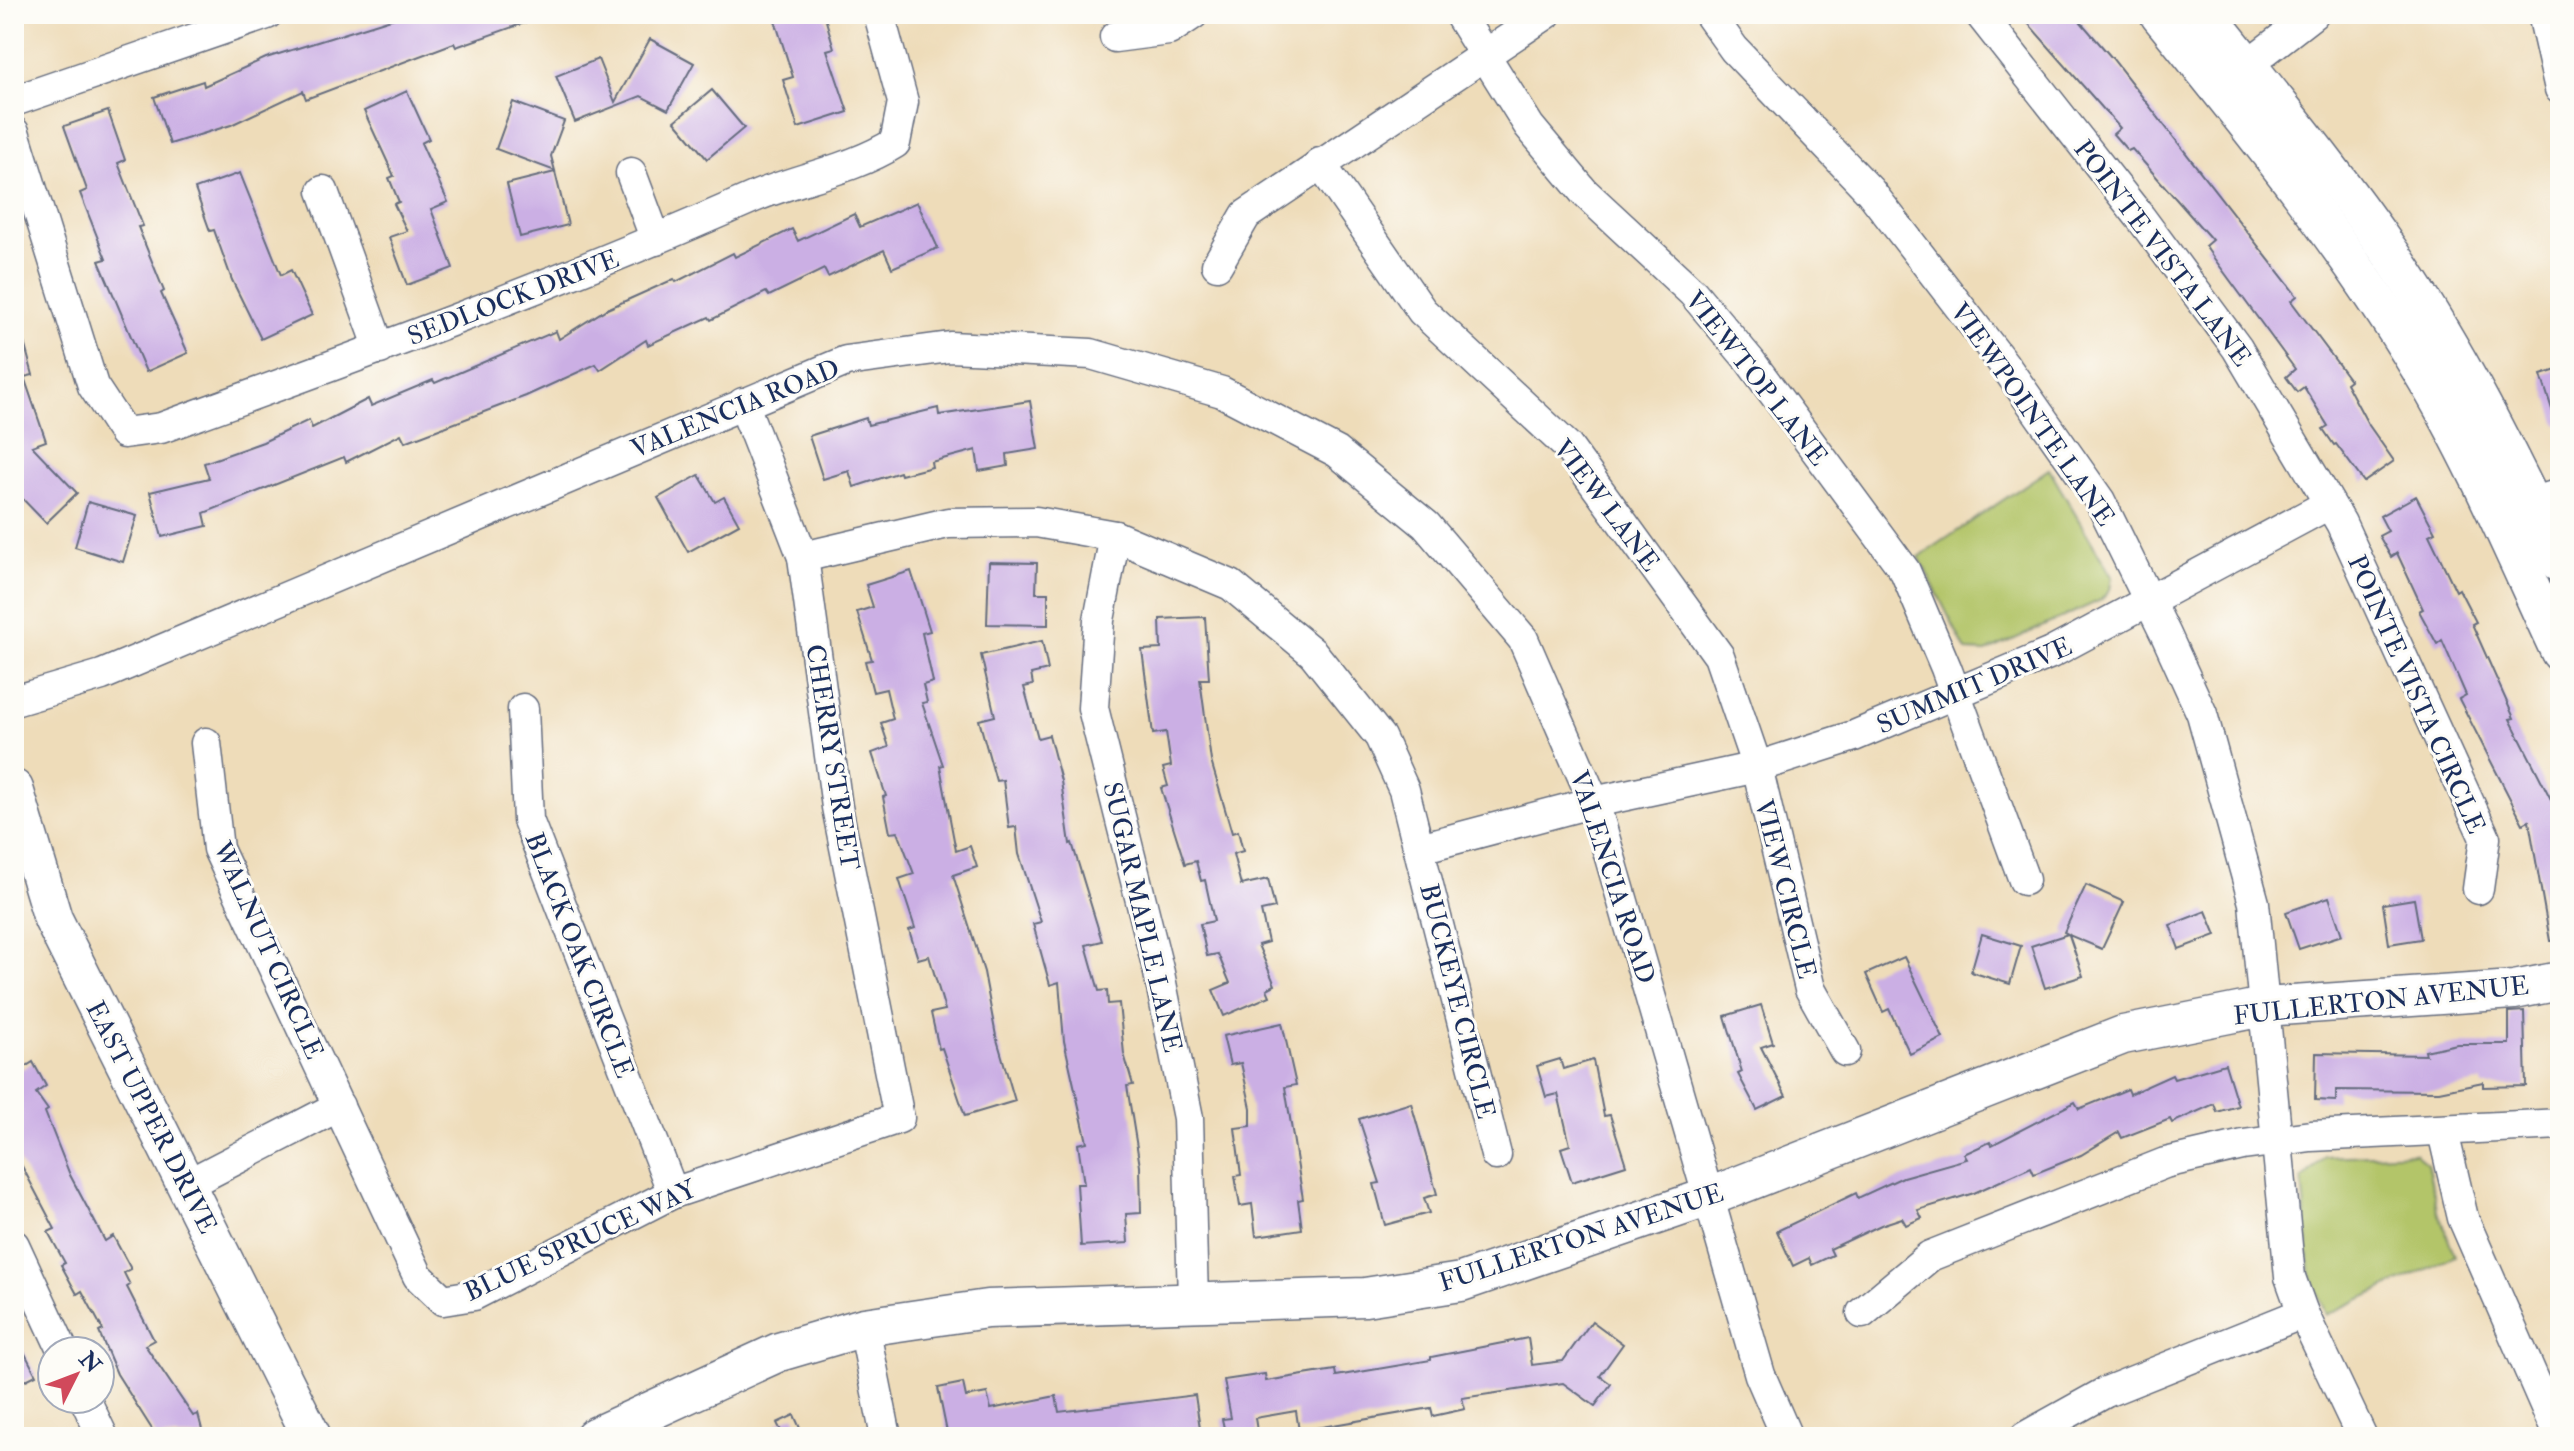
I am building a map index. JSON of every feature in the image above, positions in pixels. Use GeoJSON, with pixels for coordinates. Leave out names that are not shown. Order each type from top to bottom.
{"type":"FeatureCollection","features":[{"type":"Feature","properties":{"kind":"main road"},"geometry":{"type":"LineString","coordinates":[[2159,14],[2296,184],[2362,276],[2423,372],[2496,514],[2560,652]]}},
{"type":"Feature","properties":{"kind":"main road"},"geometry":{"type":"LineString","coordinates":[[2206,14],[2325,162],[2392,255],[2546,498],[2560,563]]}},
{"type":"Feature","properties":{"kind":"main road","name":"EAST UPPER DRIVE"},"geometry":{"type":"LineString","coordinates":[[14,789],[53,919],[312,1437]]}},
{"type":"Feature","properties":{"kind":"main road","name":"FULLERTON AVENUE"},"geometry":{"type":"LineString","coordinates":[[594,1437],[779,1352],[864,1327],[987,1309],[1075,1308],[1193,1300],[1365,1297],[1461,1282],[1709,1197],[2123,1035],[2264,1007],[2514,990],[2560,981]]}},
{"type":"Feature","properties":{"kind":"street"},"geometry":{"type":"LineString","coordinates":[[14,101],[267,14]]}},
{"type":"Feature","properties":{"kind":"street","name":"SEDLOCK DRIVE"},"geometry":{"type":"LineString","coordinates":[[14,132],[93,386],[124,433],[161,428],[380,349],[656,240],[773,189],[869,159],[895,143],[903,102],[879,14]]}},
{"type":"Feature","properties":{"kind":"street"},"geometry":{"type":"LineString","coordinates":[[1115,37],[1169,30],[1193,14]]}},
{"type":"Feature","properties":{"kind":"street","name":"VIEWTOP LANE"},"geometry":{"type":"LineString","coordinates":[[1459,14],[1529,126],[1584,192],[1693,293],[1750,361],[1905,571],[2024,880]]}},
{"type":"Feature","properties":{"kind":"street"},"geometry":{"type":"LineString","coordinates":[[1217,265],[1246,215],[1546,14]]}},
{"type":"Feature","properties":{"kind":"street","name":"VIEWPOINTE LANE"},"geometry":{"type":"LineString","coordinates":[[1709,14],[1734,49],[1870,191],[2003,363],[2100,501],[2202,714],[2254,903],[2290,1277],[2303,1313],[2362,1437]]}},
{"type":"Feature","properties":{"kind":"street","name":"POINTE VISTA LANE"},"geometry":{"type":"LineString","coordinates":[[1980,14],[2140,217],[2237,348],[2329,504]]}},
{"type":"Feature","properties":{"kind":"street"},"geometry":{"type":"LineString","coordinates":[[2247,65],[2313,14]]}},
{"type":"Feature","properties":{"kind":"street"},"geometry":{"type":"LineString","coordinates":[[2543,14],[2560,89]]}},
{"type":"Feature","properties":{"kind":"street","name":"VIEW LANE"},"geometry":{"type":"LineString","coordinates":[[1320,163],[1422,311],[1567,446],[1711,644],[1719,656],[1757,767]]}},
{"type":"Feature","properties":{"kind":"street"},"geometry":{"type":"LineString","coordinates":[[631,173],[656,240]]}},
{"type":"Feature","properties":{"kind":"street"},"geometry":{"type":"LineString","coordinates":[[323,191],[380,349]]}},
{"type":"Feature","properties":{"kind":"street","name":"VALENCIA ROAD"},"geometry":{"type":"LineString","coordinates":[[14,701],[102,675],[846,361],[950,347],[1091,354],[1222,392],[1337,452],[1426,525],[1523,639],[1594,802],[1760,1375],[1787,1437]]}},
{"type":"Feature","properties":{"kind":"street","name":"CHERRY STREET"},"geometry":{"type":"LineString","coordinates":[[743,403],[803,557],[837,807],[899,1118]]}},
{"type":"Feature","properties":{"kind":"street","name":"SUMMIT DRIVE"},"geometry":{"type":"LineString","coordinates":[[1420,848],[1594,802],[1757,767],[1854,736],[2051,653],[2150,603],[2329,504]]}},
{"type":"Feature","properties":{"kind":"street","name":"POINTE VISTA CIRCLE"},"geometry":{"type":"LineString","coordinates":[[2329,504],[2485,838],[2478,889]]}},
{"type":"Feature","properties":{"kind":"street","name":"BUCKEYE CIRCLE"},"geometry":{"type":"LineString","coordinates":[[803,557],[948,523],[1036,522],[1115,536],[1231,585],[1313,653],[1380,737],[1404,790],[1496,1155]]}},
{"type":"Feature","properties":{"kind":"street","name":"SUGAR MAPLE LANE"},"geometry":{"type":"LineString","coordinates":[[1115,536],[1099,620],[1093,708],[1159,973],[1188,1118],[1193,1300]]}},
{"type":"Feature","properties":{"kind":"street","name":"BLACK OAK CIRCLE"},"geometry":{"type":"LineString","coordinates":[[523,709],[528,820],[673,1193]]}},
{"type":"Feature","properties":{"kind":"street","name":"WALNUT CIRCLE"},"geometry":{"type":"LineString","coordinates":[[206,743],[218,849],[418,1276],[443,1300]]}},
{"type":"Feature","properties":{"kind":"street","name":"VIEW CIRCLE"},"geometry":{"type":"LineString","coordinates":[[1757,767],[1810,989],[1845,1051]]}},
{"type":"Feature","properties":{"kind":"street"},"geometry":{"type":"LineString","coordinates":[[186,1185],[339,1106]]}},
{"type":"Feature","properties":{"kind":"street","name":"BLUE SPRUCE WAY"},"geometry":{"type":"LineString","coordinates":[[443,1300],[474,1295],[673,1193],[899,1118]]}},
{"type":"Feature","properties":{"kind":"street"},"geometry":{"type":"LineString","coordinates":[[1862,1313],[1930,1256],[2165,1163],[2279,1140],[2560,1124]]}},
{"type":"Feature","properties":{"kind":"street"},"geometry":{"type":"LineString","coordinates":[[2443,1132],[2463,1218],[2559,1437]]}},
{"type":"Feature","properties":{"kind":"street"},"geometry":{"type":"LineString","coordinates":[[14,1245],[26,1302],[51,1335]]}},
{"type":"Feature","properties":{"kind":"street"},"geometry":{"type":"LineString","coordinates":[[2025,1437],[2106,1392],[2303,1313]]}},
{"type":"Feature","properties":{"kind":"street"},"geometry":{"type":"LineString","coordinates":[[864,1327],[886,1437]]}},
{"type":"Feature","properties":{"kind":"street"},"geometry":{"type":"LineString","coordinates":[[93,1415],[103,1437]]}},
{"type":"Feature","properties":{"kind":"green space"},"geometry":{"type":"Polygon","coordinates":[[[2049,469],[2112,577],[2110,590],[2101,600],[1986,652],[1966,651],[1919,557],[2049,469]]]}},
{"type":"Feature","properties":{"kind":"green space"},"geometry":{"type":"Polygon","coordinates":[[[2415,1153],[2427,1163],[2437,1209],[2455,1256],[2326,1315],[2310,1272],[2302,1179],[2325,1157],[2415,1153]]]}},
{"type":"Feature","properties":{"kind":"building"},"geometry":{"type":"Polygon","coordinates":[[[407,14],[544,16],[456,47],[454,43],[306,99],[303,91],[231,125],[170,144],[154,97],[203,81],[204,86],[266,58],[407,14]]]}},
{"type":"Feature","properties":{"kind":"building"},"geometry":{"type":"Polygon","coordinates":[[[773,14],[824,14],[834,48],[827,50],[848,112],[798,128],[783,80],[793,77],[773,14]]]}},
{"type":"Feature","properties":{"kind":"building"},"geometry":{"type":"Polygon","coordinates":[[[2020,14],[2074,14],[2112,58],[2297,296],[2291,301],[2350,380],[2346,383],[2368,424],[2394,461],[2364,482],[2323,429],[2328,426],[2304,387],[2297,392],[2286,377],[2295,369],[2205,246],[2212,240],[2132,149],[2128,151],[2113,134],[2120,128],[2020,14]]]}},
{"type":"Feature","properties":{"kind":"building"},"geometry":{"type":"Polygon","coordinates":[[[650,39],[694,63],[668,110],[641,96],[575,122],[556,76],[598,59],[615,102],[650,39]]]}},
{"type":"Feature","properties":{"kind":"building"},"geometry":{"type":"Polygon","coordinates":[[[712,90],[744,128],[707,159],[675,121],[712,90]]]}},
{"type":"Feature","properties":{"kind":"building"},"geometry":{"type":"Polygon","coordinates":[[[407,91],[429,139],[421,143],[448,202],[431,209],[453,268],[407,285],[389,237],[407,231],[394,204],[399,202],[389,178],[394,176],[364,111],[407,91]]]}},
{"type":"Feature","properties":{"kind":"building"},"geometry":{"type":"Polygon","coordinates":[[[513,102],[564,121],[551,156],[555,171],[496,149],[513,102]]]}},
{"type":"Feature","properties":{"kind":"building"},"geometry":{"type":"Polygon","coordinates":[[[108,111],[125,160],[118,163],[143,226],[138,227],[164,291],[161,293],[188,353],[146,372],[99,261],[106,259],[80,193],[87,190],[64,126],[108,111]]]}},
{"type":"Feature","properties":{"kind":"building"},"geometry":{"type":"Polygon","coordinates":[[[555,172],[568,225],[520,237],[507,184],[555,172]]]}},
{"type":"Feature","properties":{"kind":"building"},"geometry":{"type":"Polygon","coordinates":[[[240,173],[281,275],[291,270],[312,315],[261,339],[232,280],[214,230],[210,231],[195,189],[240,173]]]}},
{"type":"Feature","properties":{"kind":"building"},"geometry":{"type":"Polygon","coordinates":[[[917,202],[938,248],[892,268],[884,250],[828,277],[824,269],[769,296],[766,292],[711,320],[709,317],[648,345],[646,340],[600,370],[596,364],[526,396],[405,442],[401,434],[346,462],[344,457],[204,513],[207,526],[162,537],[150,492],[209,478],[204,463],[263,442],[309,420],[312,428],[368,399],[371,406],[433,380],[435,383],[556,331],[559,339],[605,310],[674,279],[676,282],[733,253],[735,257],[792,229],[798,241],[854,214],[860,227],[917,202]]]}},
{"type":"Feature","properties":{"kind":"building"},"geometry":{"type":"Polygon","coordinates":[[[14,324],[19,324],[33,375],[24,377],[46,441],[32,446],[77,493],[46,523],[14,490],[14,324]]]}},
{"type":"Feature","properties":{"kind":"building"},"geometry":{"type":"Polygon","coordinates":[[[2560,369],[2560,424],[2557,425],[2541,375],[2560,369]]]}},
{"type":"Feature","properties":{"kind":"building"},"geometry":{"type":"Polygon","coordinates":[[[1030,401],[1038,449],[1007,454],[1008,466],[979,471],[976,450],[931,462],[932,467],[901,475],[900,472],[854,487],[849,471],[823,479],[809,436],[866,418],[868,425],[938,408],[939,415],[1030,401]]]}},
{"type":"Feature","properties":{"kind":"building"},"geometry":{"type":"Polygon","coordinates":[[[699,475],[715,502],[724,497],[739,524],[688,552],[658,498],[699,475]]]}},
{"type":"Feature","properties":{"kind":"building"},"geometry":{"type":"Polygon","coordinates":[[[2416,496],[2435,532],[2429,535],[2456,591],[2459,589],[2476,622],[2472,624],[2514,718],[2510,719],[2560,817],[2560,941],[2550,941],[2529,821],[2523,824],[2459,699],[2466,695],[2442,640],[2437,644],[2419,611],[2423,609],[2397,553],[2391,557],[2379,536],[2388,531],[2380,516],[2416,496]]]}},
{"type":"Feature","properties":{"kind":"building"},"geometry":{"type":"Polygon","coordinates":[[[88,502],[137,516],[123,562],[75,547],[88,502]]]}},
{"type":"Feature","properties":{"kind":"building"},"geometry":{"type":"Polygon","coordinates":[[[989,562],[1037,563],[1036,593],[1048,593],[1048,625],[987,624],[989,562]]]}},
{"type":"Feature","properties":{"kind":"building"},"geometry":{"type":"Polygon","coordinates":[[[911,571],[930,631],[922,633],[933,682],[923,685],[927,702],[922,703],[943,765],[940,766],[956,851],[970,846],[977,867],[953,875],[984,972],[996,1036],[1015,1101],[965,1116],[942,1048],[939,1049],[931,1013],[945,1010],[929,956],[918,959],[909,930],[915,928],[899,879],[914,874],[898,832],[890,833],[883,797],[886,796],[872,753],[889,747],[881,723],[893,719],[886,689],[873,692],[865,661],[872,660],[857,612],[873,607],[866,585],[911,571]]]}},
{"type":"Feature","properties":{"kind":"building"},"geometry":{"type":"Polygon","coordinates":[[[1205,617],[1209,679],[1200,679],[1211,761],[1232,833],[1238,831],[1243,851],[1233,854],[1241,885],[1268,879],[1275,908],[1261,911],[1268,942],[1258,945],[1275,985],[1267,989],[1270,996],[1224,1016],[1213,990],[1230,983],[1218,954],[1207,956],[1200,924],[1214,921],[1205,880],[1201,881],[1196,861],[1185,864],[1161,788],[1168,786],[1163,768],[1171,766],[1166,732],[1153,734],[1142,650],[1161,649],[1160,619],[1205,617]]]}},
{"type":"Feature","properties":{"kind":"building"},"geometry":{"type":"Polygon","coordinates":[[[1042,641],[1048,670],[1031,674],[1033,685],[1024,687],[1038,738],[1049,735],[1061,781],[1070,844],[1102,941],[1086,945],[1099,991],[1107,990],[1108,1004],[1119,1003],[1124,1054],[1133,1085],[1127,1086],[1140,1166],[1141,1213],[1126,1214],[1128,1243],[1081,1246],[1077,1184],[1084,1184],[1078,1144],[1087,1142],[1064,1041],[1059,982],[1050,985],[1033,924],[1041,922],[1019,854],[1016,827],[1009,828],[1003,780],[996,781],[979,720],[995,716],[981,655],[1042,641]]]}},
{"type":"Feature","properties":{"kind":"building"},"geometry":{"type":"Polygon","coordinates":[[[2086,885],[2124,902],[2102,949],[2069,935],[2083,976],[2045,988],[2031,946],[2068,934],[2064,932],[2086,885]]]}},
{"type":"Feature","properties":{"kind":"building"},"geometry":{"type":"Polygon","coordinates":[[[2329,897],[2342,935],[2299,949],[2286,912],[2329,897]]]}},
{"type":"Feature","properties":{"kind":"building"},"geometry":{"type":"Polygon","coordinates":[[[2414,899],[2421,939],[2389,944],[2383,904],[2414,899]]]}},
{"type":"Feature","properties":{"kind":"building"},"geometry":{"type":"Polygon","coordinates":[[[2206,911],[2216,935],[2179,949],[2170,925],[2206,911]]]}},
{"type":"Feature","properties":{"kind":"building"},"geometry":{"type":"Polygon","coordinates":[[[1982,934],[2021,946],[2010,984],[1971,972],[1982,934]]]}},
{"type":"Feature","properties":{"kind":"building"},"geometry":{"type":"Polygon","coordinates":[[[1904,957],[1943,1038],[1910,1054],[1889,1009],[1883,1012],[1866,974],[1904,957]]]}},
{"type":"Feature","properties":{"kind":"building"},"geometry":{"type":"Polygon","coordinates":[[[1761,1005],[1773,1043],[1761,1047],[1786,1096],[1757,1110],[1738,1074],[1742,1072],[1725,1016],[1761,1005]]]}},
{"type":"Feature","properties":{"kind":"building"},"geometry":{"type":"Polygon","coordinates":[[[2524,1011],[2526,1086],[2483,1087],[2483,1082],[2439,1091],[2336,1090],[2336,1101],[2315,1100],[2316,1053],[2426,1055],[2425,1051],[2457,1044],[2509,1044],[2509,1012],[2524,1011]]]}},
{"type":"Feature","properties":{"kind":"building"},"geometry":{"type":"Polygon","coordinates":[[[1282,1023],[1296,1085],[1285,1087],[1303,1199],[1298,1200],[1302,1229],[1256,1236],[1252,1204],[1240,1206],[1235,1176],[1241,1175],[1235,1128],[1251,1126],[1251,1108],[1241,1063],[1230,1065],[1223,1036],[1282,1023]]]}},
{"type":"Feature","properties":{"kind":"building"},"geometry":{"type":"Polygon","coordinates":[[[1560,1059],[1563,1069],[1593,1060],[1604,1116],[1610,1115],[1626,1165],[1572,1182],[1561,1148],[1570,1145],[1558,1094],[1546,1097],[1537,1066],[1560,1059]]]}},
{"type":"Feature","properties":{"kind":"building"},"geometry":{"type":"Polygon","coordinates":[[[33,1062],[46,1086],[36,1093],[48,1110],[45,1112],[70,1175],[105,1241],[113,1236],[131,1269],[124,1273],[130,1285],[127,1287],[154,1340],[145,1345],[193,1416],[198,1414],[204,1437],[157,1437],[117,1374],[116,1335],[100,1335],[99,1332],[103,1330],[82,1291],[77,1294],[48,1232],[55,1229],[14,1151],[14,1074],[33,1062]]]}},
{"type":"Feature","properties":{"kind":"building"},"geometry":{"type":"Polygon","coordinates":[[[2225,1064],[2238,1106],[2217,1112],[2214,1104],[2172,1123],[2170,1119],[2122,1138],[2119,1132],[2081,1155],[2034,1174],[2031,1167],[1974,1193],[1918,1210],[1922,1218],[1906,1225],[1902,1218],[1881,1225],[1830,1249],[1833,1255],[1812,1265],[1809,1258],[1793,1266],[1777,1231],[1856,1193],[1858,1198],[1903,1177],[1967,1159],[1964,1154],[1990,1142],[1992,1145],[2075,1102],[2079,1109],[2128,1089],[2130,1094],[2172,1075],[2174,1079],[2225,1064]]]}},
{"type":"Feature","properties":{"kind":"building"},"geometry":{"type":"Polygon","coordinates":[[[1411,1103],[1437,1194],[1424,1198],[1429,1213],[1385,1225],[1374,1184],[1380,1183],[1359,1119],[1411,1103]]]}},
{"type":"Feature","properties":{"kind":"building"},"geometry":{"type":"Polygon","coordinates":[[[1592,1321],[1623,1344],[1600,1376],[1611,1384],[1595,1406],[1563,1383],[1462,1398],[1465,1409],[1433,1416],[1431,1408],[1299,1431],[1296,1411],[1255,1418],[1258,1437],[1226,1437],[1222,1419],[1231,1418],[1224,1380],[1265,1374],[1266,1381],[1335,1370],[1336,1376],[1431,1360],[1431,1357],[1528,1338],[1532,1365],[1563,1361],[1592,1321]]]}},
{"type":"Feature","properties":{"kind":"building"},"geometry":{"type":"Polygon","coordinates":[[[14,1332],[36,1375],[14,1386],[14,1332]]]}},
{"type":"Feature","properties":{"kind":"building"},"geometry":{"type":"Polygon","coordinates":[[[963,1383],[966,1397],[987,1393],[991,1409],[1056,1396],[1059,1412],[1195,1395],[1201,1435],[948,1437],[938,1388],[963,1383]]]}},
{"type":"Feature","properties":{"kind":"building"},"geometry":{"type":"Polygon","coordinates":[[[794,1415],[804,1437],[784,1437],[777,1423],[794,1415]]]}}]}
